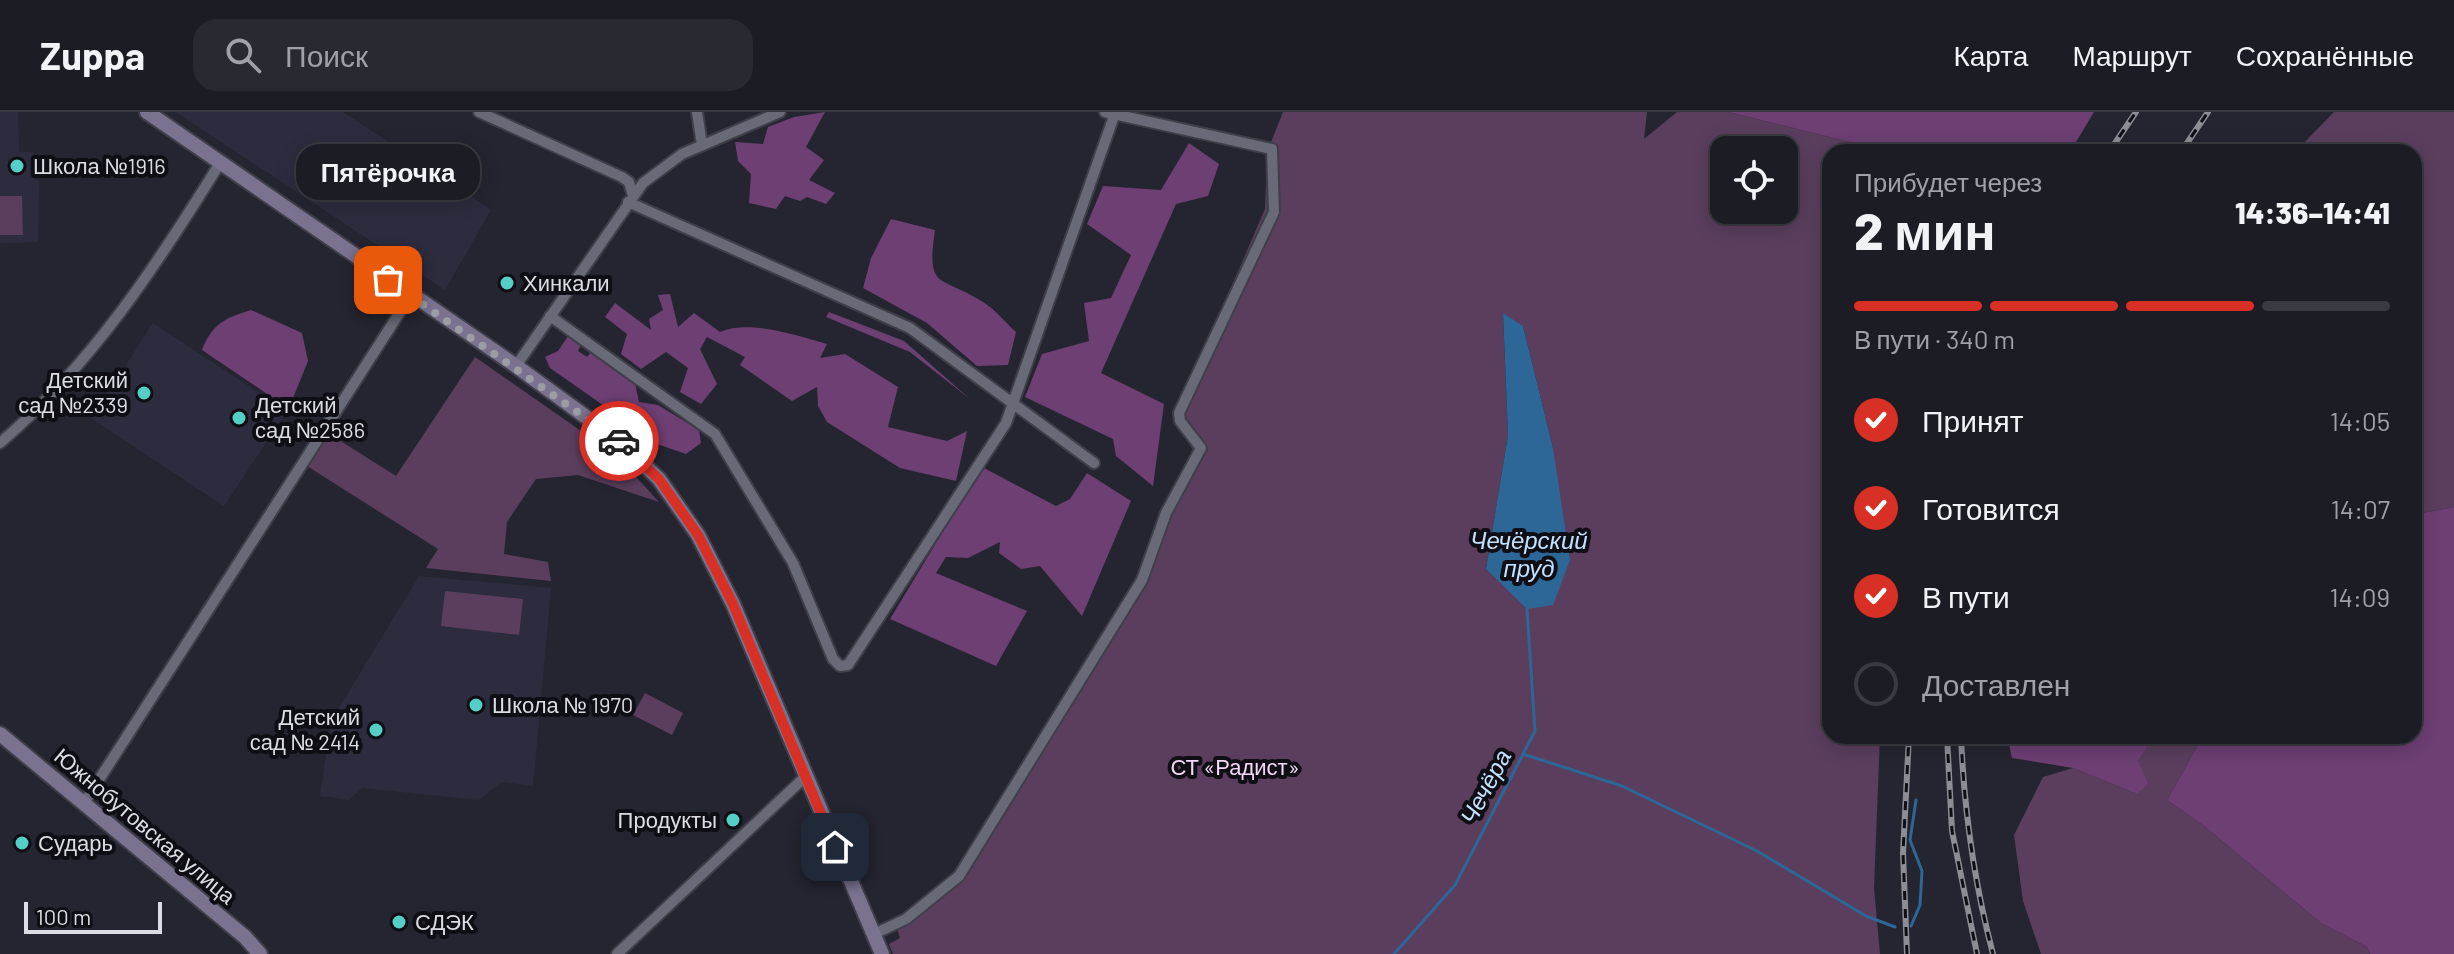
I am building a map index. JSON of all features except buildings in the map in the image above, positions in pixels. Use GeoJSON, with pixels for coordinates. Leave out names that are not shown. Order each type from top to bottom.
{"type":"FeatureCollection","features":[{"type":"Feature","properties":{"kind":"main road"},"geometry":{"type":"LineString","coordinates":[[147,112],[516,366],[619,441],[659,479],[688,519],[733,604],[882,954]]}},
{"type":"Feature","properties":{"kind":"main road","name":"Южнобутовская улица"},"geometry":{"type":"LineString","coordinates":[[0,734],[245,937],[260,954]]}},
{"type":"Feature","properties":{"kind":"street"},"geometry":{"type":"LineString","coordinates":[[479,112],[622,177],[629,182],[631,199]]}},
{"type":"Feature","properties":{"kind":"street"},"geometry":{"type":"LineString","coordinates":[[697,112],[702,145]]}},
{"type":"Feature","properties":{"kind":"street"},"geometry":{"type":"LineString","coordinates":[[516,366],[643,183],[682,154],[780,112]]}},
{"type":"Feature","properties":{"kind":"street"},"geometry":{"type":"LineString","coordinates":[[550,316],[715,434],[793,563],[833,659],[840,666],[848,665],[1006,423],[1109,114],[1272,149],[1274,212],[1179,413],[1180,421],[1201,448],[1166,513],[1142,580],[959,876],[906,919],[874,934]]}},
{"type":"Feature","properties":{"kind":"street"},"geometry":{"type":"LineString","coordinates":[[0,443],[54,394],[101,341],[220,163]]}},
{"type":"Feature","properties":{"kind":"street"},"geometry":{"type":"LineString","coordinates":[[631,199],[910,328],[1094,463]]}},
{"type":"Feature","properties":{"kind":"street"},"geometry":{"type":"LineString","coordinates":[[84,803],[411,295]]}},
{"type":"Feature","properties":{"kind":"street"},"geometry":{"type":"LineString","coordinates":[[617,954],[805,777]]}},
{"type":"Feature","properties":{"kind":"shaded area","name":"Школа №1916"},"geometry":{"type":"Polygon","coordinates":[[[0,112],[18,112],[19,152],[34,152],[35,179],[39,180],[38,242],[0,243],[0,112]]]}},
{"type":"Feature","properties":{"kind":"shaded area"},"geometry":{"type":"Polygon","coordinates":[[[176,112],[343,112],[491,210],[445,290],[176,112]]]}},
{"type":"Feature","properties":{"kind":"shaded area"},"geometry":{"type":"Polygon","coordinates":[[[825,112],[806,147],[824,160],[809,180],[835,193],[826,204],[807,197],[800,201],[785,196],[776,209],[749,203],[751,174],[738,161],[735,142],[763,144],[768,127],[794,117],[825,112]]]}},
{"type":"Feature","properties":{"kind":"shaded area"},"geometry":{"type":"Polygon","coordinates":[[[1728,112],[2094,112],[2075,144],[1858,144],[1728,112]]]}},
{"type":"Feature","properties":{"kind":"shaded area"},"geometry":{"type":"Polygon","coordinates":[[[1189,143],[1219,164],[1208,196],[1176,204],[1101,373],[1164,404],[1153,486],[1116,456],[1113,439],[1025,397],[1042,354],[1089,341],[1084,303],[1111,298],[1131,255],[1087,224],[1103,186],[1161,190],[1189,143]]]}},
{"type":"Feature","properties":{"kind":"shaded area"},"geometry":{"type":"Polygon","coordinates":[[[891,219],[935,230],[935,273],[940,279],[987,305],[1016,332],[1008,365],[977,366],[927,323],[863,288],[871,258],[891,219]]]}},
{"type":"Feature","properties":{"kind":"shaded area"},"geometry":{"type":"Polygon","coordinates":[[[670,294],[678,327],[694,313],[720,332],[745,327],[774,330],[827,344],[820,358],[845,354],[898,387],[888,427],[947,441],[967,431],[956,481],[900,468],[827,422],[818,406],[817,387],[792,401],[740,365],[745,357],[707,337],[700,349],[717,384],[701,404],[680,392],[688,368],[666,352],[641,369],[621,354],[627,334],[605,317],[615,303],[651,330],[649,319],[663,310],[658,295],[670,294]]]}},
{"type":"Feature","properties":{"kind":"shaded area"},"geometry":{"type":"Polygon","coordinates":[[[251,310],[302,333],[308,361],[291,403],[282,404],[202,350],[220,323],[251,310]]]}},
{"type":"Feature","properties":{"kind":"shaded area"},"geometry":{"type":"Polygon","coordinates":[[[829,312],[904,341],[970,399],[910,352],[826,317],[829,312]]]}},
{"type":"Feature","properties":{"kind":"shaded area"},"geometry":{"type":"Polygon","coordinates":[[[153,323],[287,411],[224,506],[91,418],[153,323]]]}},
{"type":"Feature","properties":{"kind":"shaded area"},"geometry":{"type":"Polygon","coordinates":[[[568,336],[582,343],[578,351],[587,357],[591,352],[635,383],[639,402],[658,405],[699,430],[701,443],[686,454],[660,445],[550,368],[545,357],[558,351],[568,336]]]}},
{"type":"Feature","properties":{"kind":"shaded area"},"geometry":{"type":"Polygon","coordinates":[[[982,467],[1056,506],[1070,499],[1087,473],[1131,501],[1082,616],[1040,566],[1021,569],[999,553],[1000,542],[968,558],[946,557],[936,573],[1027,611],[996,666],[890,619],[982,467]]]}},
{"type":"Feature","properties":{"kind":"shaded area"},"geometry":{"type":"Polygon","coordinates":[[[2454,507],[2454,954],[2370,954],[2367,947],[2321,923],[2204,826],[2167,800],[2198,744],[2422,744],[2422,513],[2454,507]]]}},
{"type":"Feature","properties":{"kind":"shaded area","name":"Школа № 1970"},"geometry":{"type":"Polygon","coordinates":[[[419,576],[551,588],[533,786],[502,782],[479,800],[362,788],[349,800],[320,796],[331,721],[419,576]]]}},
{"type":"Feature","properties":{"kind":"shaded area"},"geometry":{"type":"Polygon","coordinates":[[[2009,744],[2150,744],[2138,761],[2148,784],[2137,794],[2073,768],[2012,758],[2009,744]]]}},
{"type":"Feature","properties":{"kind":"green space","name":"СТ «Радист»"},"geometry":{"type":"Polygon","coordinates":[[[1283,112],[1647,112],[1644,139],[1677,112],[1728,112],[1858,144],[1822,144],[1822,744],[1880,744],[1874,888],[1880,954],[893,954],[889,944],[900,938],[895,922],[957,874],[1137,576],[1193,450],[1175,418],[1265,209],[1267,152],[1283,112]],[[1503,314],[1508,435],[1486,569],[1528,609],[1553,448],[1523,326],[1503,314]]]}},
{"type":"Feature","properties":{"kind":"green space"},"geometry":{"type":"Polygon","coordinates":[[[2334,112],[2454,112],[2454,507],[2422,513],[2422,144],[2303,144],[2334,112]]]}},
{"type":"Feature","properties":{"kind":"green space"},"geometry":{"type":"Polygon","coordinates":[[[0,196],[22,196],[23,235],[0,235],[0,196]]]}},
{"type":"Feature","properties":{"kind":"green space"},"geometry":{"type":"Polygon","coordinates":[[[475,357],[617,456],[659,502],[578,475],[536,479],[507,522],[504,554],[548,562],[551,581],[426,568],[438,549],[307,466],[328,433],[396,476],[475,357]]]}},
{"type":"Feature","properties":{"kind":"green space"},"geometry":{"type":"Polygon","coordinates":[[[445,591],[523,599],[519,635],[441,626],[445,591]]]}},
{"type":"Feature","properties":{"kind":"green space"},"geometry":{"type":"Polygon","coordinates":[[[645,693],[683,713],[672,735],[633,715],[645,693]]]}},
{"type":"Feature","properties":{"kind":"green space"},"geometry":{"type":"Polygon","coordinates":[[[2150,744],[2198,744],[2167,800],[2204,826],[2321,923],[2367,947],[2370,954],[2041,954],[2023,901],[2014,835],[2043,777],[2073,768],[2137,794],[2138,761],[2150,744]]]}},
{"type":"Feature","properties":{"kind":"water","name":"Чечёрский пруд"},"geometry":{"type":"Polygon","coordinates":[[[1503,313],[1523,326],[1553,448],[1570,560],[1553,605],[1527,609],[1486,569],[1508,435],[1503,313]]]}},
{"type":"Feature","properties":{"kind":"waterway","name":"Чечёра"},"geometry":{"type":"LineString","coordinates":[[1394,954],[1455,885],[1535,731],[1527,609]]}},
{"type":"Feature","properties":{"kind":"waterway"},"geometry":{"type":"LineString","coordinates":[[1523,754],[1622,786],[1757,851],[1866,916],[1895,927]]}},
{"type":"Feature","properties":{"kind":"waterway"},"geometry":{"type":"LineString","coordinates":[[1911,926],[1920,905],[1922,871],[1910,840],[1916,800]]}},
{"type":"Feature","properties":{"kind":"railway"},"geometry":{"type":"LineString","coordinates":[[2114,144],[2136,112]]}},
{"type":"Feature","properties":{"kind":"railway"},"geometry":{"type":"LineString","coordinates":[[2186,144],[2208,112]]}},
{"type":"Feature","properties":{"kind":"railway"},"geometry":{"type":"LineString","coordinates":[[1907,954],[1903,853],[1909,744]]}},
{"type":"Feature","properties":{"kind":"railway"},"geometry":{"type":"LineString","coordinates":[[1947,744],[1952,831],[1977,954]]}},
{"type":"Feature","properties":{"kind":"railway"},"geometry":{"type":"LineString","coordinates":[[1962,744],[1971,846],[1993,954]]}},
{"type":"Feature","properties":{"kind":"way so far"},"geometry":{"type":"LineString","coordinates":[[388,280],[516,366],[619,441]]}},
{"type":"Feature","properties":{"kind":"place","name":"Школа №1916"},"geometry":{"type":"Point","coordinates":[17,166]}},
{"type":"Feature","properties":{"kind":"place","name":"Пятёрочка"},"geometry":{"type":"Point","coordinates":[388,280]}},
{"type":"Feature","properties":{"kind":"place","name":"Хинкали"},"geometry":{"type":"Point","coordinates":[507,283]}},
{"type":"Feature","properties":{"kind":"place","name":"Детский сад №2339"},"geometry":{"type":"Point","coordinates":[144,393]}},
{"type":"Feature","properties":{"kind":"place","name":"Детский сад №2586"},"geometry":{"type":"Point","coordinates":[239,418]}},
{"type":"Feature","properties":{"kind":"place","name":"Школа № 1970"},"geometry":{"type":"Point","coordinates":[476,705]}},
{"type":"Feature","properties":{"kind":"place","name":"Детский сад № 2414"},"geometry":{"type":"Point","coordinates":[376,730]}},
{"type":"Feature","properties":{"kind":"place","name":"Продукты"},"geometry":{"type":"Point","coordinates":[733,820]}},
{"type":"Feature","properties":{"kind":"place","name":"Сударь"},"geometry":{"type":"Point","coordinates":[22,843]}},
{"type":"Feature","properties":{"kind":"place","name":"СДЭК"},"geometry":{"type":"Point","coordinates":[399,922]}},
{"type":"Feature","properties":{"kind":"route"},"geometry":{"type":"LineString","coordinates":[[619,441],[659,479],[698,535],[733,604],[835,847]]}}]}
